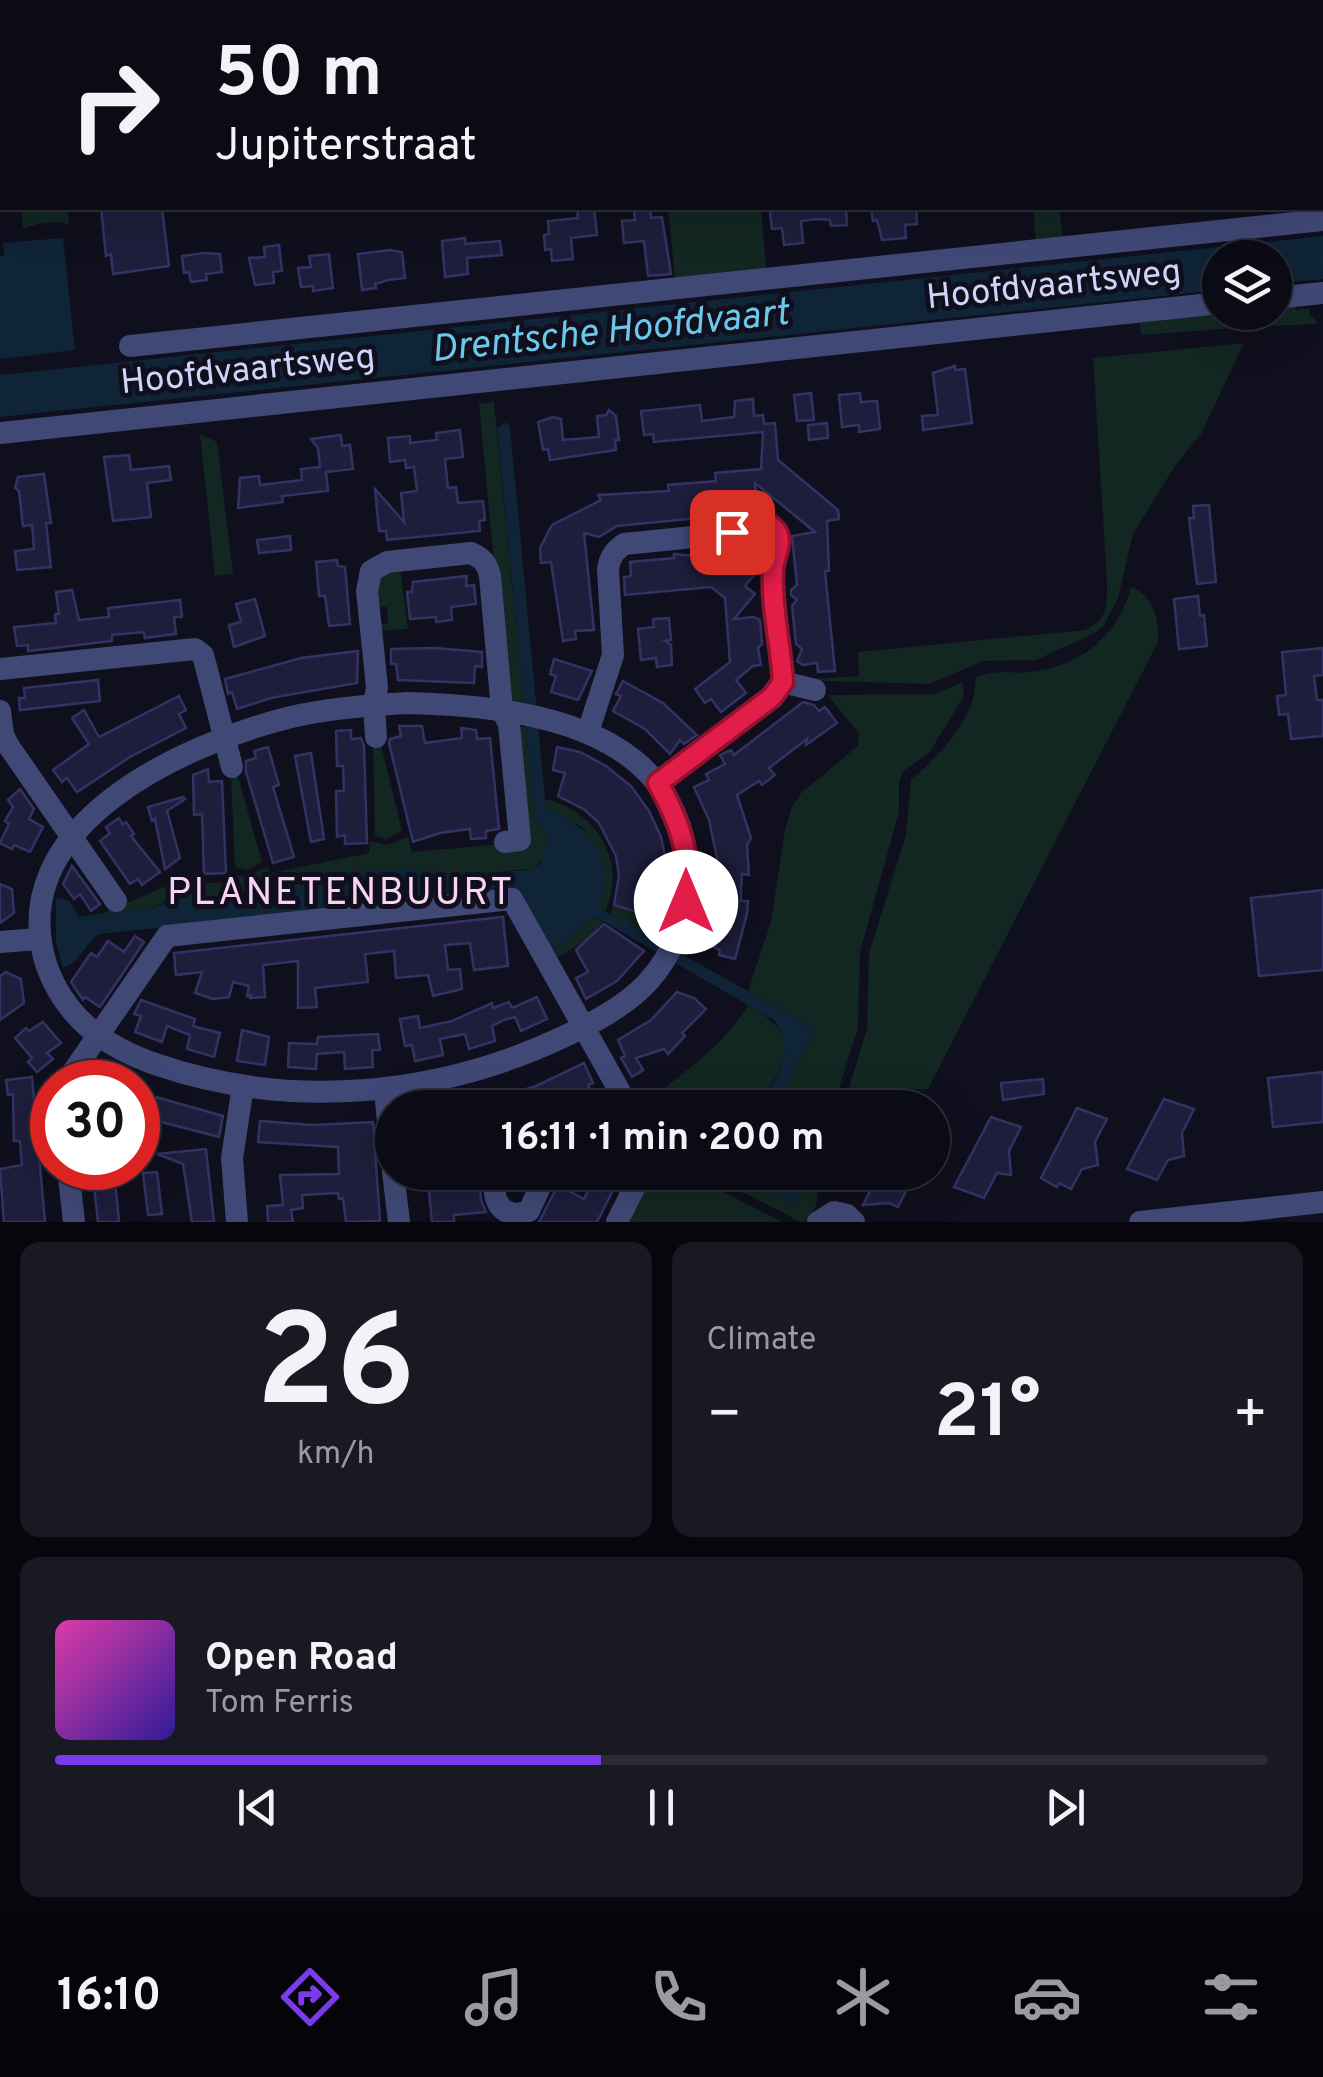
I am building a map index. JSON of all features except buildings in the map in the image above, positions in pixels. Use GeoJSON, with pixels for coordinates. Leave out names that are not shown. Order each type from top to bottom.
{"type":"FeatureCollection","features":[{"type":"Feature","properties":{"kind":"street","name":"Hoofdvaartsweg"},"geometry":{"type":"LineString","coordinates":[[130,346],[1323,220]]}},
{"type":"Feature","properties":{"kind":"street"},"geometry":{"type":"LineString","coordinates":[[1292,296],[1323,292]]}},
{"type":"Feature","properties":{"kind":"street","name":"Hoofdvaartsweg"},"geometry":{"type":"LineString","coordinates":[[0,433],[1202,306]]}},
{"type":"Feature","properties":{"kind":"street"},"geometry":{"type":"LineString","coordinates":[[588,732],[613,655],[610,558],[624,544],[724,534],[758,522],[774,529],[779,543],[772,572],[783,682],[772,697],[658,783]]}},
{"type":"Feature","properties":{"kind":"street"},"geometry":{"type":"LineString","coordinates":[[376,737],[377,686],[367,591],[371,571],[387,562],[472,553],[486,564],[490,576],[510,712],[520,840],[505,842]]}},
{"type":"Feature","properties":{"kind":"street"},"geometry":{"type":"LineString","coordinates":[[0,668],[195,650],[202,655],[232,767]]}},
{"type":"Feature","properties":{"kind":"street"},"geometry":{"type":"LineString","coordinates":[[783,682],[816,690]]}},
{"type":"Feature","properties":{"kind":"street"},"geometry":{"type":"LineString","coordinates":[[375,1090],[302,1092],[243,1086],[153,1063],[98,1037],[63,1000],[38,939],[45,883],[58,849],[100,804],[144,776],[222,739],[292,717],[374,705],[440,704],[547,720],[588,732],[618,747],[658,783],[680,828],[688,859],[686,902],[662,963],[631,997],[584,1027],[530,1052],[473,1072],[385,1090]]}},
{"type":"Feature","properties":{"kind":"street"},"geometry":{"type":"LineString","coordinates":[[0,710],[8,746],[116,901]]}},
{"type":"Feature","properties":{"kind":"street"},"geometry":{"type":"LineString","coordinates":[[82,1060],[166,936],[512,900],[618,1090]]}},
{"type":"Feature","properties":{"kind":"street"},"geometry":{"type":"LineString","coordinates":[[0,942],[38,939]]}},
{"type":"Feature","properties":{"kind":"street"},"geometry":{"type":"LineString","coordinates":[[237,1222],[232,1158],[243,1086]]}},
{"type":"Feature","properties":{"kind":"street"},"geometry":{"type":"LineString","coordinates":[[70,1190],[74,1222]]}},
{"type":"Feature","properties":{"kind":"street"},"geometry":{"type":"LineString","coordinates":[[396,1190],[399,1222]]}},
{"type":"Feature","properties":{"kind":"street"},"geometry":{"type":"LineString","coordinates":[[495,1190],[497,1207],[511,1218],[529,1211],[539,1190]]}},
{"type":"Feature","properties":{"kind":"street"},"geometry":{"type":"LineString","coordinates":[[616,1222],[633,1190]]}},
{"type":"Feature","properties":{"kind":"street"},"geometry":{"type":"LineString","coordinates":[[1140,1222],[1323,1202]]}},
{"type":"Feature","properties":{"kind":"street"},"geometry":{"type":"LineString","coordinates":[[818,1222],[834,1212],[847,1215],[854,1222]]}},
{"type":"Feature","properties":{"kind":"green space"},"geometry":{"type":"Polygon","coordinates":[[[21,210],[68,210],[69,225],[46,222],[23,229],[21,210]]]}},
{"type":"Feature","properties":{"kind":"green space"},"geometry":{"type":"Polygon","coordinates":[[[668,210],[761,210],[766,270],[675,280],[668,210]]]}},
{"type":"Feature","properties":{"kind":"green space"},"geometry":{"type":"Polygon","coordinates":[[[1033,210],[1059,210],[1063,239],[1036,241],[1033,210]]]}},
{"type":"Feature","properties":{"kind":"green space"},"geometry":{"type":"Polygon","coordinates":[[[1292,303],[1296,310],[1309,308],[1316,324],[1292,325],[1292,303]]]}},
{"type":"Feature","properties":{"kind":"green space"},"geometry":{"type":"Polygon","coordinates":[[[1202,314],[1202,330],[1208,330],[1141,335],[1140,323],[1202,314]]]}},
{"type":"Feature","properties":{"kind":"green space"},"geometry":{"type":"Polygon","coordinates":[[[1244,343],[1201,434],[1175,466],[1133,534],[1118,598],[1103,627],[1036,660],[984,661],[929,684],[796,680],[859,676],[858,652],[1085,630],[1093,626],[1105,611],[1107,590],[1093,358],[1244,343]]]}},
{"type":"Feature","properties":{"kind":"green space"},"geometry":{"type":"Polygon","coordinates":[[[494,402],[524,706],[512,705],[506,689],[479,404],[494,402]]]}},
{"type":"Feature","properties":{"kind":"green space"},"geometry":{"type":"Polygon","coordinates":[[[200,434],[217,442],[233,574],[215,576],[200,434]]]}},
{"type":"Feature","properties":{"kind":"green space"},"geometry":{"type":"Polygon","coordinates":[[[400,568],[408,629],[378,631],[378,625],[388,623],[387,607],[376,607],[378,576],[400,568]]]}},
{"type":"Feature","properties":{"kind":"green space"},"geometry":{"type":"Polygon","coordinates":[[[1131,587],[1145,596],[1154,609],[1158,642],[928,1089],[848,1090],[867,1029],[869,953],[906,835],[911,779],[944,748],[963,720],[975,678],[1065,664],[1094,646],[1125,605],[1131,587]]]}},
{"type":"Feature","properties":{"kind":"green space"},"geometry":{"type":"Polygon","coordinates":[[[963,682],[964,696],[929,753],[903,771],[899,782],[899,812],[860,952],[858,1028],[838,1090],[784,1090],[815,1029],[748,991],[771,922],[792,807],[801,793],[859,745],[858,732],[827,695],[935,694],[963,682]]]}},
{"type":"Feature","properties":{"kind":"green space"},"geometry":{"type":"Polygon","coordinates":[[[515,727],[526,727],[535,820],[547,833],[550,844],[546,856],[533,868],[465,876],[405,868],[364,870],[272,898],[172,900],[148,909],[79,917],[106,912],[180,880],[182,885],[228,882],[228,873],[245,877],[267,867],[271,873],[369,853],[370,841],[387,845],[408,837],[412,852],[502,844],[525,847],[515,727]]]}},
{"type":"Feature","properties":{"kind":"green space"},"geometry":{"type":"Polygon","coordinates":[[[380,741],[402,831],[387,839],[375,836],[373,742],[380,741]]]}},
{"type":"Feature","properties":{"kind":"green space"},"geometry":{"type":"Polygon","coordinates":[[[237,773],[262,862],[248,870],[235,867],[231,775],[237,773]]]}},
{"type":"Feature","properties":{"kind":"green space"},"geometry":{"type":"Polygon","coordinates":[[[545,799],[579,814],[603,841],[613,875],[605,911],[600,907],[603,863],[582,827],[547,810],[545,799]]]}},
{"type":"Feature","properties":{"kind":"green space"},"geometry":{"type":"Polygon","coordinates":[[[614,905],[675,925],[663,946],[610,914],[614,905]]]}},
{"type":"Feature","properties":{"kind":"green space"},"geometry":{"type":"Polygon","coordinates":[[[596,917],[603,922],[588,939],[555,959],[551,951],[596,917]]]}},
{"type":"Feature","properties":{"kind":"green space"},"geometry":{"type":"Polygon","coordinates":[[[749,1004],[767,1017],[784,1040],[782,1063],[767,1090],[662,1090],[717,1044],[749,1004]]]}},
{"type":"Feature","properties":{"kind":"green space"},"geometry":{"type":"Polygon","coordinates":[[[642,1190],[719,1190],[782,1222],[626,1222],[642,1190]]]}},
{"type":"Feature","properties":{"kind":"green space"},"geometry":{"type":"Polygon","coordinates":[[[739,1190],[767,1190],[794,1204],[802,1190],[818,1190],[815,1209],[801,1222],[739,1190]]]}},
{"type":"Feature","properties":{"kind":"water"},"geometry":{"type":"Polygon","coordinates":[[[1323,236],[1323,279],[1292,282],[1292,240],[1285,240],[1323,236]]]}},
{"type":"Feature","properties":{"kind":"water"},"geometry":{"type":"Polygon","coordinates":[[[63,238],[75,350],[0,359],[3,243],[63,238]]]}},
{"type":"Feature","properties":{"kind":"water","name":"Drentsche Hoofdvaart"},"geometry":{"type":"Polygon","coordinates":[[[1202,249],[1202,292],[0,417],[0,375],[1202,249]]]}},
{"type":"Feature","properties":{"kind":"water"},"geometry":{"type":"Polygon","coordinates":[[[507,422],[510,427],[546,808],[578,826],[594,843],[603,864],[603,910],[815,1029],[784,1090],[768,1090],[784,1055],[781,1033],[774,1020],[596,917],[551,951],[516,891],[99,934],[75,961],[63,968],[56,943],[56,898],[69,900],[79,917],[148,909],[195,895],[272,898],[364,870],[405,868],[465,876],[526,870],[540,864],[550,844],[535,820],[497,428],[507,422]]]}},
{"type":"Feature","properties":{"kind":"water"},"geometry":{"type":"Polygon","coordinates":[[[767,1190],[803,1190],[794,1204],[767,1190]]]}},
{"type":"Feature","properties":{"kind":"district","name":"PLANETENBUURT"},"geometry":{"type":"Point","coordinates":[341,894]}},
{"type":"Feature","properties":{"kind":"route"},"geometry":{"type":"LineString","coordinates":[[686,902],[688,859],[680,828],[658,783],[772,697],[783,682],[772,572],[778,534],[758,522],[732,532]]}}]}
